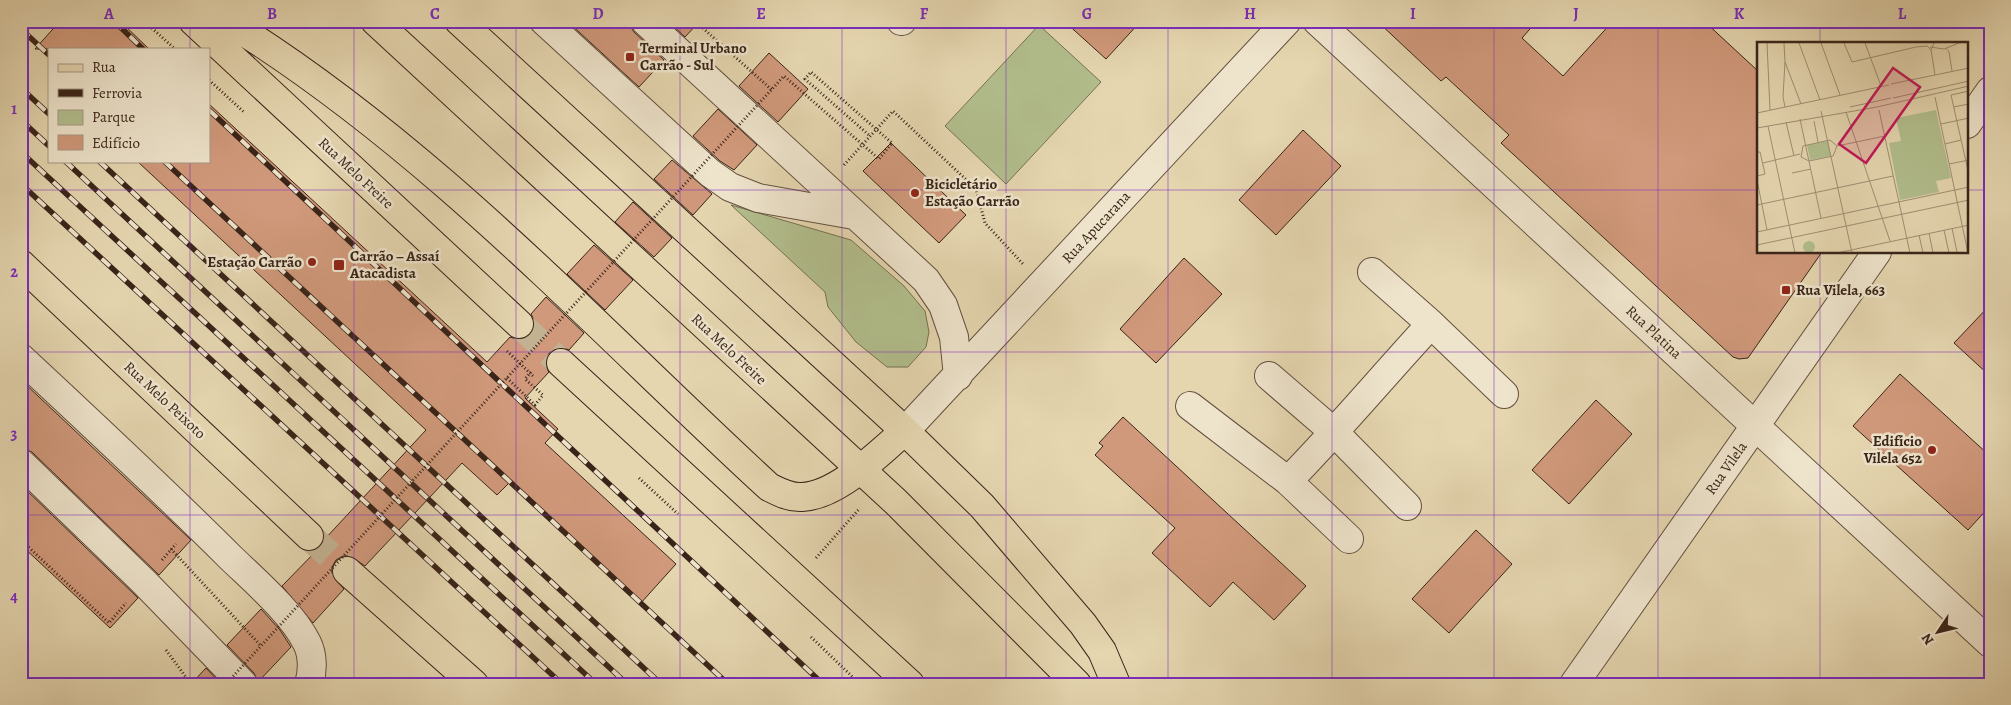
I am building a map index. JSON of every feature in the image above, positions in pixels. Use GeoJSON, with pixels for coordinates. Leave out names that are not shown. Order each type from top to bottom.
{"type":"FeatureCollection","features":[{"type":"Feature","properties":{"kind":"main road","name":"Rua Melo Freire"},"geometry":{"type":"LineString","coordinates":[[193,21],[520,324]]}},
{"type":"Feature","properties":{"kind":"main road"},"geometry":{"type":"LineString","coordinates":[[227,21],[274,50],[385,133],[498,229],[769,487],[783,494],[803,497],[833,488],[859,470],[905,432]]}},
{"type":"Feature","properties":{"kind":"main road","name":"Rua Melo Freire"},"geometry":{"type":"LineString","coordinates":[[375,21],[944,548],[1078,684]]}},
{"type":"Feature","properties":{"kind":"main road"},"geometry":{"type":"LineString","coordinates":[[459,21],[905,432],[982,506],[1083,624],[1102,651],[1116,684]]}},
{"type":"Feature","properties":{"kind":"main road","name":"Rua Melo Peixoto"},"geometry":{"type":"LineString","coordinates":[[21,264],[308,536]]}},
{"type":"Feature","properties":{"kind":"main road"},"geometry":{"type":"LineString","coordinates":[[561,364],[910,684]]}},
{"type":"Feature","properties":{"kind":"main road"},"geometry":{"type":"LineString","coordinates":[[347,571],[472,683]]}},
{"type":"Feature","properties":{"kind":"street"},"geometry":{"type":"LineString","coordinates":[[544,21],[710,173],[730,187],[758,198],[854,215]]}},
{"type":"Feature","properties":{"kind":"street"},"geometry":{"type":"LineString","coordinates":[[645,21],[926,280],[943,305],[954,337],[958,376]]}},
{"type":"Feature","properties":{"kind":"street","name":"Rua Apucarana"},"geometry":{"type":"LineString","coordinates":[[905,432],[1287,21]]}},
{"type":"Feature","properties":{"kind":"street","name":"Rua Platina"},"geometry":{"type":"LineString","coordinates":[[1318,21],[1990,643]]}},
{"type":"Feature","properties":{"kind":"street"},"geometry":{"type":"LineString","coordinates":[[1968,123],[1990,91]]}},
{"type":"Feature","properties":{"kind":"street","name":"Rua Vilela"},"geometry":{"type":"LineString","coordinates":[[1574,684],[1876,254]]}},
{"type":"Feature","properties":{"kind":"street"},"geometry":{"type":"LineString","coordinates":[[1372,272],[1431,324],[1504,394]]}},
{"type":"Feature","properties":{"kind":"street"},"geometry":{"type":"LineString","coordinates":[[1288,481],[1335,433],[1431,324]]}},
{"type":"Feature","properties":{"kind":"street"},"geometry":{"type":"LineString","coordinates":[[21,358],[189,516],[268,594],[296,626],[308,644],[313,672],[309,684]]}},
{"type":"Feature","properties":{"kind":"street"},"geometry":{"type":"LineString","coordinates":[[1269,376],[1335,433],[1407,506]]}},
{"type":"Feature","properties":{"kind":"street"},"geometry":{"type":"LineString","coordinates":[[1190,406],[1288,481],[1349,539]]}},
{"type":"Feature","properties":{"kind":"street"},"geometry":{"type":"LineString","coordinates":[[21,463],[144,582],[243,684]]}},
{"type":"Feature","properties":{"kind":"path"},"geometry":{"type":"LineString","coordinates":[[144,21],[174,48]]}},
{"type":"Feature","properties":{"kind":"path"},"geometry":{"type":"LineString","coordinates":[[695,21],[772,90]]}},
{"type":"Feature","properties":{"kind":"path"},"geometry":{"type":"LineString","coordinates":[[226,684],[784,76],[879,159],[892,143],[811,72],[805,78],[870,136]]}},
{"type":"Feature","properties":{"kind":"path"},"geometry":{"type":"LineString","coordinates":[[824,187],[893,111],[976,189],[985,223],[1042,284]]}},
{"type":"Feature","properties":{"kind":"path"},"geometry":{"type":"LineString","coordinates":[[507,378],[535,405],[543,395],[525,379]]}},
{"type":"Feature","properties":{"kind":"path"},"geometry":{"type":"LineString","coordinates":[[21,540],[109,623],[171,549],[261,646]]}},
{"type":"Feature","properties":{"kind":"green space"},"geometry":{"type":"Polygon","coordinates":[[[1039,25],[1101,82],[1006,184],[945,126],[1039,25]]]}},
{"type":"Feature","properties":{"kind":"green space"},"geometry":{"type":"Polygon","coordinates":[[[731,205],[851,240],[904,286],[925,311],[929,332],[926,347],[908,367],[887,367],[856,342],[828,307],[825,292],[731,205]]]}},
{"type":"Feature","properties":{"kind":"building"},"geometry":{"type":"Polygon","coordinates":[[[60,21],[120,21],[148,48],[48,48],[35,49],[60,21]]]}},
{"type":"Feature","properties":{"kind":"building"},"geometry":{"type":"Polygon","coordinates":[[[567,21],[630,21],[630,26],[634,32],[664,60],[639,87],[567,21]]]}},
{"type":"Feature","properties":{"kind":"building"},"geometry":{"type":"Polygon","coordinates":[[[668,21],[700,21],[685,37],[668,21]]]}},
{"type":"Feature","properties":{"kind":"building"},"geometry":{"type":"Polygon","coordinates":[[[1064,21],[1141,21],[1106,59],[1064,21]]]}},
{"type":"Feature","properties":{"kind":"building"},"geometry":{"type":"Polygon","coordinates":[[[1377,21],[1537,21],[1522,38],[1563,76],[1613,21],[1704,21],[1757,70],[1757,254],[1821,254],[1748,358],[1739,359],[1733,357],[1501,143],[1509,135],[1446,77],[1441,81],[1377,21]]]}},
{"type":"Feature","properties":{"kind":"building"},"geometry":{"type":"Polygon","coordinates":[[[769,53],[808,89],[778,122],[739,86],[769,53]]]}},
{"type":"Feature","properties":{"kind":"building","name":"Estação Carrão"},"geometry":{"type":"Polygon","coordinates":[[[210,105],[487,362],[510,337],[523,339],[531,334],[534,320],[531,314],[546,297],[584,333],[569,350],[557,348],[549,353],[546,367],[549,372],[525,398],[558,429],[545,443],[676,564],[640,604],[509,483],[497,495],[462,463],[365,566],[350,556],[343,556],[336,560],[332,567],[332,575],[344,589],[313,623],[282,586],[321,546],[323,541],[426,430],[138,162],[210,162],[210,105]]]}},
{"type":"Feature","properties":{"kind":"building"},"geometry":{"type":"Polygon","coordinates":[[[718,109],[757,145],[734,170],[720,161],[693,136],[718,109]]]}},
{"type":"Feature","properties":{"kind":"building"},"geometry":{"type":"Polygon","coordinates":[[[1303,130],[1341,166],[1276,235],[1239,200],[1303,130]]]}},
{"type":"Feature","properties":{"kind":"building","name":"Bicicletário Estação Carrão"},"geometry":{"type":"Polygon","coordinates":[[[891,143],[966,215],[939,243],[863,171],[891,143]]]}},
{"type":"Feature","properties":{"kind":"building"},"geometry":{"type":"Polygon","coordinates":[[[672,160],[712,194],[693,215],[654,179],[672,160]]]}},
{"type":"Feature","properties":{"kind":"building"},"geometry":{"type":"Polygon","coordinates":[[[633,202],[672,238],[654,257],[615,222],[633,202]]]}},
{"type":"Feature","properties":{"kind":"building"},"geometry":{"type":"Polygon","coordinates":[[[594,245],[633,280],[605,310],[567,274],[594,245]]]}},
{"type":"Feature","properties":{"kind":"building"},"geometry":{"type":"Polygon","coordinates":[[[1184,258],[1222,294],[1156,363],[1120,329],[1184,258]]]}},
{"type":"Feature","properties":{"kind":"building"},"geometry":{"type":"Polygon","coordinates":[[[1990,305],[1990,376],[1954,343],[1990,305]]]}},
{"type":"Feature","properties":{"kind":"building","name":"Edifício Vilela 652"},"geometry":{"type":"Polygon","coordinates":[[[1900,374],[1990,456],[1990,506],[1968,530],[1853,426],[1900,374]]]}},
{"type":"Feature","properties":{"kind":"building"},"geometry":{"type":"Polygon","coordinates":[[[21,380],[191,540],[159,575],[32,452],[21,448],[21,380]]]}},
{"type":"Feature","properties":{"kind":"building"},"geometry":{"type":"Polygon","coordinates":[[[1596,400],[1632,434],[1569,504],[1532,470],[1596,400]]]}},
{"type":"Feature","properties":{"kind":"building"},"geometry":{"type":"Polygon","coordinates":[[[1123,417],[1306,586],[1274,620],[1233,582],[1210,607],[1152,553],[1175,528],[1095,455],[1103,446],[1099,443],[1123,417]]]}},
{"type":"Feature","properties":{"kind":"building"},"geometry":{"type":"Polygon","coordinates":[[[21,485],[138,598],[110,628],[21,545],[21,485]]]}},
{"type":"Feature","properties":{"kind":"building"},"geometry":{"type":"Polygon","coordinates":[[[1476,530],[1512,564],[1449,633],[1412,599],[1476,530]]]}},
{"type":"Feature","properties":{"kind":"building"},"geometry":{"type":"Polygon","coordinates":[[[261,609],[280,630],[291,647],[258,682],[254,673],[227,645],[261,609]]]}},
{"type":"Feature","properties":{"kind":"building"},"geometry":{"type":"Polygon","coordinates":[[[206,668],[221,684],[191,684],[206,668]]]}},
{"type":"Feature","properties":{"kind":"tunnel"},"geometry":{"type":"LineString","coordinates":[[519,324],[561,363]]}},
{"type":"Feature","properties":{"kind":"tunnel"},"geometry":{"type":"LineString","coordinates":[[309,536],[347,571]]}},
{"type":"Feature","properties":{"kind":"railway"},"geometry":{"type":"LineString","coordinates":[[114,21],[142,48]]}},
{"type":"Feature","properties":{"kind":"railway"},"geometry":{"type":"LineString","coordinates":[[21,29],[48,54]]}},
{"type":"Feature","properties":{"kind":"railway"},"geometry":{"type":"LineString","coordinates":[[21,88],[48,113]]}},
{"type":"Feature","properties":{"kind":"railway"},"geometry":{"type":"LineString","coordinates":[[210,111],[823,684]]}},
{"type":"Feature","properties":{"kind":"railway"},"geometry":{"type":"LineString","coordinates":[[21,120],[48,145]]}},
{"type":"Feature","properties":{"kind":"railway"},"geometry":{"type":"LineString","coordinates":[[21,152],[596,684]]}},
{"type":"Feature","properties":{"kind":"railway"},"geometry":{"type":"LineString","coordinates":[[66,162],[627,684]]}},
{"type":"Feature","properties":{"kind":"railway"},"geometry":{"type":"LineString","coordinates":[[100,162],[661,684]]}},
{"type":"Feature","properties":{"kind":"railway"},"geometry":{"type":"LineString","coordinates":[[165,162],[728,684]]}},
{"type":"Feature","properties":{"kind":"railway"},"geometry":{"type":"LineString","coordinates":[[21,184],[562,684]]}},
{"type":"Feature","properties":{"kind":"place","name":"Terminal Urbano Carrão - Sul"},"geometry":{"type":"Point","coordinates":[630,57]}},
{"type":"Feature","properties":{"kind":"place","name":"Bicicletário Estação Carrão"},"geometry":{"type":"Point","coordinates":[915,193]}},
{"type":"Feature","properties":{"kind":"place","name":"Estação Carrão"},"geometry":{"type":"Point","coordinates":[312,262]}},
{"type":"Feature","properties":{"kind":"place","name":"Carrão – Assaí Atacadista"},"geometry":{"type":"Point","coordinates":[339,265]}},
{"type":"Feature","properties":{"kind":"place","name":"Rua Vilela, 663"},"geometry":{"type":"Point","coordinates":[1786,290]}},
{"type":"Feature","properties":{"kind":"place","name":"Edifício Vilela 652"},"geometry":{"type":"Point","coordinates":[1932,450]}}]}
